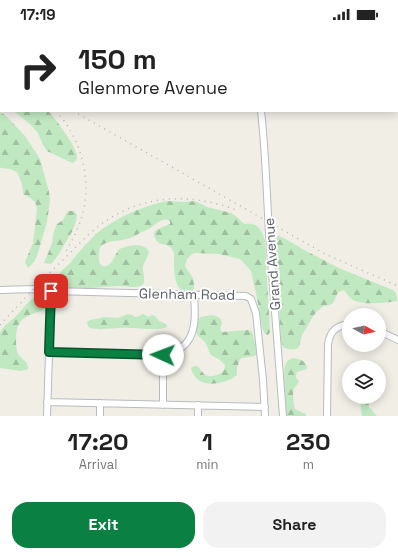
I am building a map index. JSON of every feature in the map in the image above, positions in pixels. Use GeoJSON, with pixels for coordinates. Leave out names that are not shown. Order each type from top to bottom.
{"type":"FeatureCollection","features":[{"type":"Feature","properties":{"kind":"street","name":"Grand Avenue"},"geometry":{"type":"LineString","coordinates":[[261,112],[283,416]]}},
{"type":"Feature","properties":{"kind":"street","name":"Glenham Road"},"geometry":{"type":"LineString","coordinates":[[0,290],[34,289],[51,291],[246,296],[251,299],[256,313],[265,416]]}},
{"type":"Feature","properties":{"kind":"street"},"geometry":{"type":"LineString","coordinates":[[47,416],[51,291]]}},
{"type":"Feature","properties":{"kind":"street"},"geometry":{"type":"LineString","coordinates":[[49,352],[163,355],[174,351],[182,347],[190,338],[195,318],[194,295]]}},
{"type":"Feature","properties":{"kind":"street"},"geometry":{"type":"LineString","coordinates":[[327,416],[329,337],[334,330],[342,325]]}},
{"type":"Feature","properties":{"kind":"street"},"geometry":{"type":"LineString","coordinates":[[386,334],[398,340]]}},
{"type":"Feature","properties":{"kind":"street"},"geometry":{"type":"LineString","coordinates":[[163,355],[163,405]]}},
{"type":"Feature","properties":{"kind":"street"},"geometry":{"type":"LineString","coordinates":[[47,402],[265,407]]}},
{"type":"Feature","properties":{"kind":"street"},"geometry":{"type":"LineString","coordinates":[[100,403],[100,416]]}},
{"type":"Feature","properties":{"kind":"street"},"geometry":{"type":"LineString","coordinates":[[198,406],[198,416]]}},
{"type":"Feature","properties":{"kind":"green space"},"geometry":{"type":"Polygon","coordinates":[[[0,112],[5,115],[25,136],[40,159],[49,192],[50,200],[47,222],[37,256],[28,268],[25,262],[33,243],[37,209],[35,202],[23,194],[22,183],[17,172],[0,167],[0,112]]]}},
{"type":"Feature","properties":{"kind":"green space"},"geometry":{"type":"Polygon","coordinates":[[[15,112],[49,112],[70,140],[76,152],[77,159],[73,163],[47,151],[38,133],[15,112]]]}},
{"type":"Feature","properties":{"kind":"green space"},"geometry":{"type":"Polygon","coordinates":[[[167,201],[195,201],[207,207],[231,213],[244,224],[253,224],[258,227],[265,240],[270,332],[268,335],[265,334],[262,327],[251,271],[240,259],[219,254],[192,254],[187,259],[185,266],[193,278],[194,289],[192,292],[185,292],[181,290],[174,272],[174,253],[169,246],[157,242],[154,233],[156,230],[170,224],[170,221],[167,220],[162,220],[149,229],[128,239],[107,243],[101,247],[99,260],[103,266],[111,263],[119,249],[136,245],[146,248],[148,250],[148,255],[143,265],[144,279],[142,285],[134,287],[120,286],[75,289],[59,287],[54,284],[60,272],[95,235],[111,223],[148,206],[167,201]]]}},
{"type":"Feature","properties":{"kind":"green space"},"geometry":{"type":"Polygon","coordinates":[[[68,211],[74,211],[77,215],[72,231],[53,262],[51,264],[44,263],[52,243],[57,224],[63,220],[68,211]]]}},
{"type":"Feature","properties":{"kind":"green space"},"geometry":{"type":"Polygon","coordinates":[[[275,236],[284,238],[341,269],[393,290],[397,301],[364,303],[355,301],[344,290],[341,291],[338,293],[333,303],[323,306],[314,315],[302,335],[298,348],[293,350],[283,347],[281,340],[275,236]]]}},
{"type":"Feature","properties":{"kind":"green space"},"geometry":{"type":"Polygon","coordinates":[[[41,295],[47,300],[47,308],[26,317],[19,324],[17,330],[17,352],[26,362],[28,369],[21,371],[0,368],[1,330],[31,300],[41,295]]]}},
{"type":"Feature","properties":{"kind":"green space"},"geometry":{"type":"Polygon","coordinates":[[[128,314],[136,317],[143,314],[149,317],[152,315],[155,316],[159,321],[166,324],[167,327],[154,329],[99,329],[90,328],[87,322],[104,317],[118,318],[128,314]]]}},
{"type":"Feature","properties":{"kind":"green space"},"geometry":{"type":"Polygon","coordinates":[[[212,315],[221,319],[222,323],[220,329],[222,332],[249,330],[252,332],[257,352],[254,356],[240,359],[237,368],[237,375],[234,378],[219,383],[209,384],[197,379],[191,368],[197,366],[204,374],[211,376],[219,374],[225,369],[225,365],[211,355],[205,342],[197,335],[196,321],[201,317],[212,315]]]}},
{"type":"Feature","properties":{"kind":"green space"},"geometry":{"type":"Polygon","coordinates":[[[293,358],[303,361],[307,366],[307,369],[297,372],[296,378],[299,381],[293,393],[295,409],[306,414],[306,416],[286,416],[284,371],[287,361],[293,358]]]}},
{"type":"Feature","properties":{"kind":"green space"},"geometry":{"type":"Polygon","coordinates":[[[360,404],[369,404],[369,407],[377,416],[362,416],[360,404]]]}},
{"type":"Feature","properties":{"kind":"railway"},"geometry":{"type":"LineString","coordinates":[[57,112],[67,125],[78,147],[85,172],[86,185],[84,210],[75,235],[64,255]]}},
{"type":"Feature","properties":{"kind":"railway"},"geometry":{"type":"LineString","coordinates":[[75,112],[325,254],[398,286]]}},
{"type":"Feature","properties":{"kind":"railway"},"geometry":{"type":"LineString","coordinates":[[0,325],[42,280],[87,236],[100,225],[116,215],[133,207],[167,199],[203,201],[239,211]]}},
{"type":"Feature","properties":{"kind":"route"},"geometry":{"type":"LineString","coordinates":[[51,291],[49,352],[163,355]]}}]}
